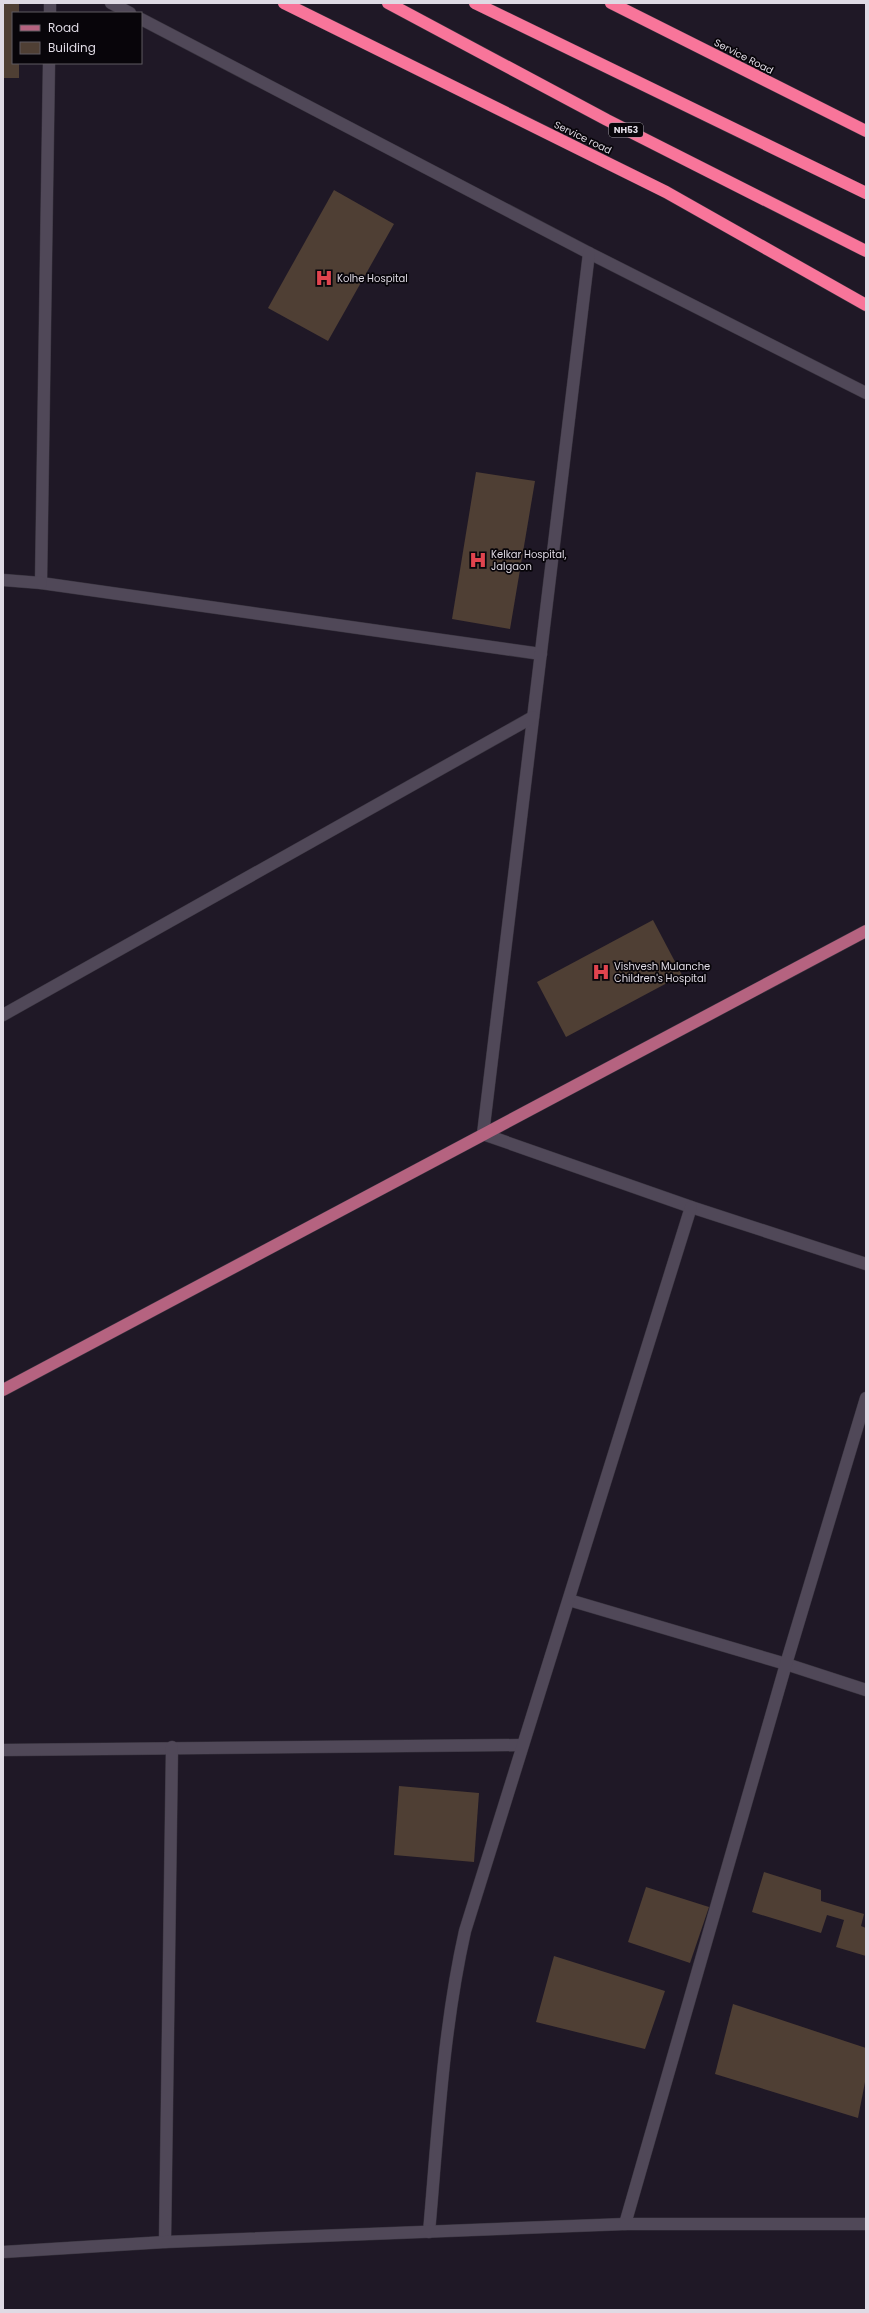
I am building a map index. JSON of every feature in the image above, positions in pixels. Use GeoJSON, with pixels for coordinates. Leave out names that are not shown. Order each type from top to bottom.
{"type":"FeatureCollection","features":[{"type":"Feature","properties":{"kind":"highway","name":"Service road"},"geometry":{"type":"LineString","coordinates":[[284,3],[666,192],[866,305]]}},
{"type":"Feature","properties":{"kind":"highway","name":"NH53"},"geometry":{"type":"LineString","coordinates":[[388,3],[607,120],[866,251]]}},
{"type":"Feature","properties":{"kind":"highway"},"geometry":{"type":"LineString","coordinates":[[475,3],[866,193]]}},
{"type":"Feature","properties":{"kind":"highway","name":"Service Road"},"geometry":{"type":"LineString","coordinates":[[611,3],[866,131]]}},
{"type":"Feature","properties":{"kind":"main road"},"geometry":{"type":"LineString","coordinates":[[3,1390],[866,931]]}},
{"type":"Feature","properties":{"kind":"street"},"geometry":{"type":"LineString","coordinates":[[111,3],[128,12]]}},
{"type":"Feature","properties":{"kind":"street"},"geometry":{"type":"LineString","coordinates":[[142,20],[589,252],[866,393]]}},
{"type":"Feature","properties":{"kind":"street"},"geometry":{"type":"LineString","coordinates":[[41,583],[49,64]]}},
{"type":"Feature","properties":{"kind":"street"},"geometry":{"type":"LineString","coordinates":[[589,252],[483,1134],[691,1207],[866,1264]]}},
{"type":"Feature","properties":{"kind":"street"},"geometry":{"type":"LineString","coordinates":[[3,580],[41,583],[541,654]]}},
{"type":"Feature","properties":{"kind":"street"},"geometry":{"type":"LineString","coordinates":[[3,1015],[534,718]]}},
{"type":"Feature","properties":{"kind":"street"},"geometry":{"type":"LineString","coordinates":[[429,2232],[446,2037],[453,1982],[465,1931],[521,1746],[569,1600],[691,1207]]}},
{"type":"Feature","properties":{"kind":"street"},"geometry":{"type":"LineString","coordinates":[[625,2224],[786,1664],[866,1398]]}},
{"type":"Feature","properties":{"kind":"street"},"geometry":{"type":"LineString","coordinates":[[569,1600],[786,1664],[866,1690]]}},
{"type":"Feature","properties":{"kind":"street"},"geometry":{"type":"LineString","coordinates":[[3,1750],[172,1747],[521,1746]]}},
{"type":"Feature","properties":{"kind":"street"},"geometry":{"type":"LineString","coordinates":[[165,2242],[172,1747]]}},
{"type":"Feature","properties":{"kind":"street"},"geometry":{"type":"LineString","coordinates":[[3,2252],[165,2242],[625,2224],[866,2224]]}},
{"type":"Feature","properties":{"kind":"building"},"geometry":{"type":"Polygon","coordinates":[[[3,3],[19,3],[19,12],[12,12],[12,64],[19,64],[19,78],[3,78],[3,3]]]}},
{"type":"Feature","properties":{"kind":"building"},"geometry":{"type":"Polygon","coordinates":[[[334,190],[394,224],[328,341],[268,308],[334,190]]]}},
{"type":"Feature","properties":{"kind":"building"},"geometry":{"type":"Polygon","coordinates":[[[476,472],[535,481],[510,629],[452,619],[476,472]]]}},
{"type":"Feature","properties":{"kind":"building"},"geometry":{"type":"Polygon","coordinates":[[[653,920],[682,975],[566,1037],[537,982],[653,920]]]}},
{"type":"Feature","properties":{"kind":"building"},"geometry":{"type":"Polygon","coordinates":[[[399,1786],[479,1793],[474,1862],[394,1855],[399,1786]]]}},
{"type":"Feature","properties":{"kind":"building"},"geometry":{"type":"Polygon","coordinates":[[[764,1872],[821,1890],[821,1901],[864,1914],[861,1926],[866,1928],[866,1956],[836,1947],[844,1920],[827,1915],[821,1933],[752,1912],[764,1872]]]}},
{"type":"Feature","properties":{"kind":"building"},"geometry":{"type":"Polygon","coordinates":[[[646,1887],[709,1907],[690,1963],[628,1942],[646,1887]]]}},
{"type":"Feature","properties":{"kind":"building"},"geometry":{"type":"Polygon","coordinates":[[[554,1956],[665,1991],[645,2049],[536,2022],[554,1956]]]}},
{"type":"Feature","properties":{"kind":"building"},"geometry":{"type":"Polygon","coordinates":[[[733,2004],[866,2048],[866,2077],[858,2118],[715,2074],[733,2004]]]}},
{"type":"Feature","properties":{"kind":"place","name":"Kolhe Hospital"},"geometry":{"type":"Point","coordinates":[324,278]}},
{"type":"Feature","properties":{"kind":"place","name":"Kelkar Hospital, Jalgaon"},"geometry":{"type":"Point","coordinates":[478,560]}},
{"type":"Feature","properties":{"kind":"place","name":"Vishvesh Mulanche Children's Hospital"},"geometry":{"type":"Point","coordinates":[601,972]}}]}
